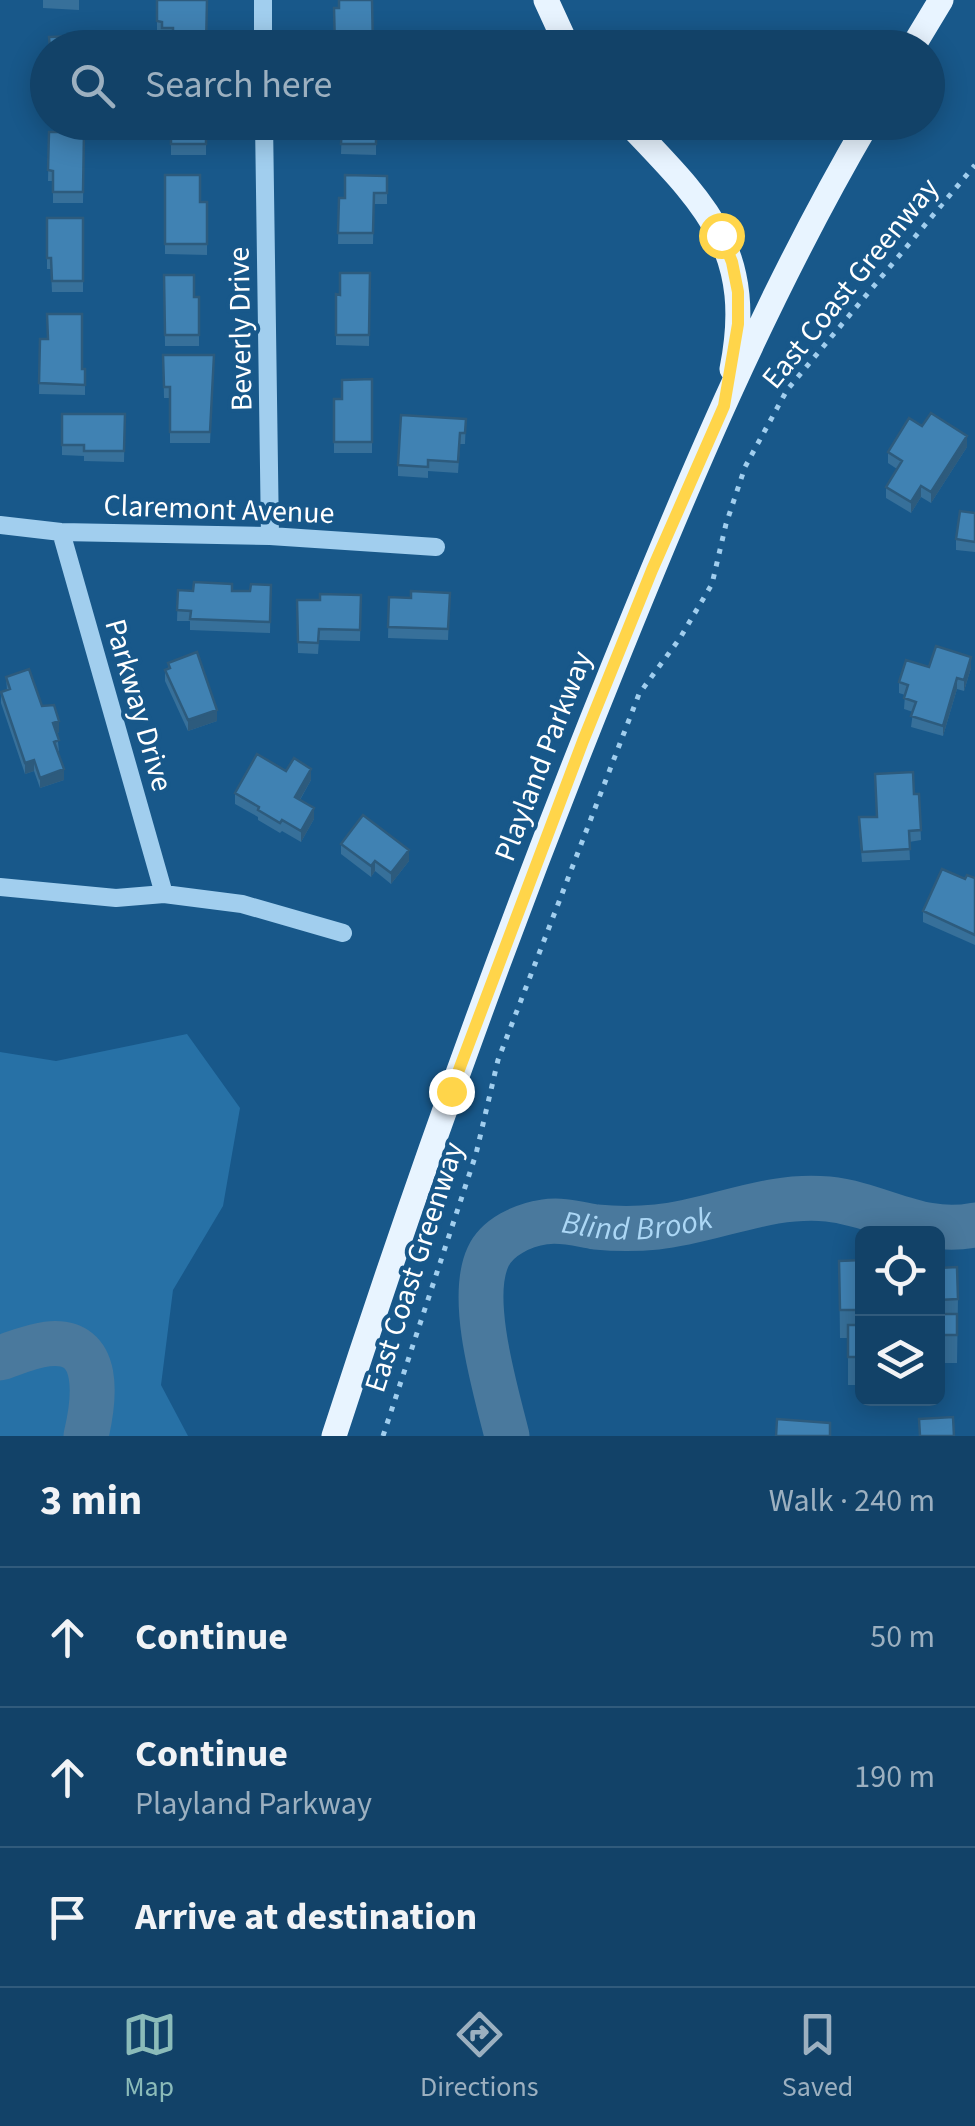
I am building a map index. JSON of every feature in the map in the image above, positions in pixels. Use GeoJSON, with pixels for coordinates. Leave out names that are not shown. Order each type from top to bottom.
{"type":"FeatureCollection","features":[{"type":"Feature","properties":{"kind":"main road"},"geometry":{"type":"LineString","coordinates":[[546,0],[560,30]]}},
{"type":"Feature","properties":{"kind":"main road"},"geometry":{"type":"LineString","coordinates":[[923,30],[942,0]]}},
{"type":"Feature","properties":{"kind":"main road"},"geometry":{"type":"LineString","coordinates":[[643,140],[696,198],[721,235],[732,262],[738,292],[738,324],[724,406]]}},
{"type":"Feature","properties":{"kind":"main road","name":"Playland Parkway"},"geometry":{"type":"LineString","coordinates":[[334,1436],[400,1236],[529,882],[652,570],[724,406],[858,140]]}},
{"type":"Feature","properties":{"kind":"street"},"geometry":{"type":"LineString","coordinates":[[263,0],[263,30]]}},
{"type":"Feature","properties":{"kind":"street","name":"Beverly Drive"},"geometry":{"type":"LineString","coordinates":[[264,140],[270,536]]}},
{"type":"Feature","properties":{"kind":"street","name":"Claremont Avenue"},"geometry":{"type":"LineString","coordinates":[[0,525],[61,532],[270,536],[436,547]]}},
{"type":"Feature","properties":{"kind":"street","name":"Parkway Drive"},"geometry":{"type":"LineString","coordinates":[[61,532],[164,894]]}},
{"type":"Feature","properties":{"kind":"street"},"geometry":{"type":"LineString","coordinates":[[0,887],[116,898],[164,894],[242,904],[343,933]]}},
{"type":"Feature","properties":{"kind":"path","name":"East Coast Greenway"},"geometry":{"type":"LineString","coordinates":[[383,1436],[476,1154],[498,1060],[639,694],[680,638],[712,584],[745,467],[787,390],[975,166]]}},
{"type":"Feature","properties":{"kind":"shaded area"},"geometry":{"type":"Polygon","coordinates":[[[187,1034],[240,1108],[223,1206],[173,1290],[161,1385],[188,1436],[0,1436],[0,1052],[56,1061],[187,1034]]]}},
{"type":"Feature","properties":{"kind":"building"},"geometry":{"type":"Polygon","coordinates":[[[157,0],[207,0],[206,30],[162,28],[162,22],[157,21],[157,0]]]}},
{"type":"Feature","properties":{"kind":"building"},"geometry":{"type":"Polygon","coordinates":[[[339,0],[372,0],[373,30],[335,30],[334,8],[339,8],[339,0]]]}},
{"type":"Feature","properties":{"kind":"building"},"geometry":{"type":"Polygon","coordinates":[[[49,140],[84,140],[83,192],[53,192],[53,171],[48,170],[49,140]]]}},
{"type":"Feature","properties":{"kind":"building"},"geometry":{"type":"Polygon","coordinates":[[[171,140],[206,140],[206,144],[171,144],[171,140]]]}},
{"type":"Feature","properties":{"kind":"building"},"geometry":{"type":"Polygon","coordinates":[[[341,140],[376,140],[376,144],[341,144],[341,140]]]}},
{"type":"Feature","properties":{"kind":"building"},"geometry":{"type":"Polygon","coordinates":[[[165,175],[200,175],[200,202],[207,202],[207,244],[165,244],[165,175]]]}},
{"type":"Feature","properties":{"kind":"building"},"geometry":{"type":"Polygon","coordinates":[[[345,175],[387,176],[387,193],[374,193],[373,233],[338,233],[339,198],[345,198],[345,175]]]}},
{"type":"Feature","properties":{"kind":"building"},"geometry":{"type":"Polygon","coordinates":[[[47,218],[83,218],[83,281],[52,281],[51,258],[47,258],[47,218]]]}},
{"type":"Feature","properties":{"kind":"building"},"geometry":{"type":"Polygon","coordinates":[[[340,273],[370,273],[369,335],[336,335],[340,273]]]}},
{"type":"Feature","properties":{"kind":"building"},"geometry":{"type":"Polygon","coordinates":[[[164,275],[194,275],[194,297],[199,297],[199,335],[165,335],[164,275]]]}},
{"type":"Feature","properties":{"kind":"building"},"geometry":{"type":"Polygon","coordinates":[[[47,314],[82,314],[85,385],[39,383],[40,339],[48,339],[47,314]]]}},
{"type":"Feature","properties":{"kind":"building"},"geometry":{"type":"Polygon","coordinates":[[[163,355],[214,355],[210,432],[170,432],[170,387],[164,387],[163,355]]]}},
{"type":"Feature","properties":{"kind":"building"},"geometry":{"type":"Polygon","coordinates":[[[372,379],[372,442],[334,442],[334,399],[342,399],[342,380],[372,379]]]}},
{"type":"Feature","properties":{"kind":"building"},"geometry":{"type":"Polygon","coordinates":[[[931,413],[967,436],[931,492],[921,486],[911,502],[886,487],[902,461],[888,452],[909,418],[922,426],[931,413]]]}},
{"type":"Feature","properties":{"kind":"building"},"geometry":{"type":"Polygon","coordinates":[[[62,414],[125,414],[124,451],[84,451],[84,445],[62,445],[62,414]]]}},
{"type":"Feature","properties":{"kind":"building"},"geometry":{"type":"Polygon","coordinates":[[[401,415],[466,419],[465,433],[460,433],[458,462],[428,460],[428,467],[398,465],[401,415]]]}},
{"type":"Feature","properties":{"kind":"building"},"geometry":{"type":"Polygon","coordinates":[[[960,511],[975,513],[975,542],[956,539],[960,511]]]}},
{"type":"Feature","properties":{"kind":"building"},"geometry":{"type":"Polygon","coordinates":[[[194,582],[232,584],[232,591],[250,591],[251,584],[271,585],[270,622],[190,619],[191,611],[177,610],[178,590],[193,591],[194,582]]]}},
{"type":"Feature","properties":{"kind":"building"},"geometry":{"type":"Polygon","coordinates":[[[411,591],[450,593],[448,629],[388,627],[389,597],[411,598],[411,591]]]}},
{"type":"Feature","properties":{"kind":"building"},"geometry":{"type":"Polygon","coordinates":[[[320,594],[361,595],[360,630],[319,629],[318,643],[298,642],[297,600],[320,600],[320,594]]]}},
{"type":"Feature","properties":{"kind":"building"},"geometry":{"type":"Polygon","coordinates":[[[936,646],[971,657],[964,680],[957,678],[943,726],[911,716],[916,702],[904,698],[908,685],[899,682],[906,660],[929,667],[936,646]]]}},
{"type":"Feature","properties":{"kind":"building"},"geometry":{"type":"Polygon","coordinates":[[[197,652],[217,710],[188,720],[165,670],[170,668],[168,663],[197,652]]]}},
{"type":"Feature","properties":{"kind":"building"},"geometry":{"type":"Polygon","coordinates":[[[29,669],[42,706],[54,705],[59,721],[53,723],[59,740],[54,742],[64,769],[40,778],[34,760],[25,763],[1,692],[10,689],[6,677],[29,669]]]}},
{"type":"Feature","properties":{"kind":"building"},"geometry":{"type":"Polygon","coordinates":[[[257,754],[286,771],[294,758],[311,769],[295,797],[314,808],[301,831],[282,820],[280,823],[235,793],[257,754]]]}},
{"type":"Feature","properties":{"kind":"building"},"geometry":{"type":"Polygon","coordinates":[[[913,772],[921,830],[909,831],[910,849],[862,852],[859,817],[877,817],[875,774],[913,772]]]}},
{"type":"Feature","properties":{"kind":"building"},"geometry":{"type":"Polygon","coordinates":[[[363,815],[409,850],[391,873],[375,861],[371,866],[341,844],[363,815]]]}},
{"type":"Feature","properties":{"kind":"building"},"geometry":{"type":"Polygon","coordinates":[[[942,869],[965,879],[967,875],[975,878],[975,935],[923,911],[942,869]]]}},
{"type":"Feature","properties":{"kind":"building"},"geometry":{"type":"Polygon","coordinates":[[[855,1260],[855,1310],[840,1310],[839,1261],[855,1260]]]}},
{"type":"Feature","properties":{"kind":"building"},"geometry":{"type":"Polygon","coordinates":[[[957,1267],[958,1299],[945,1300],[945,1268],[957,1267]]]}},
{"type":"Feature","properties":{"kind":"building"},"geometry":{"type":"Polygon","coordinates":[[[945,1314],[957,1314],[957,1335],[945,1335],[945,1314]]]}},
{"type":"Feature","properties":{"kind":"building"},"geometry":{"type":"Polygon","coordinates":[[[848,1325],[855,1325],[855,1357],[848,1357],[848,1325]]]}},
{"type":"Feature","properties":{"kind":"building"},"geometry":{"type":"Polygon","coordinates":[[[953,1417],[954,1436],[920,1436],[919,1419],[953,1417]]]}},
{"type":"Feature","properties":{"kind":"building"},"geometry":{"type":"Polygon","coordinates":[[[777,1419],[830,1423],[830,1436],[776,1436],[777,1419]]]}},
{"type":"Feature","properties":{"kind":"waterway","name":"Blind Brook"},"geometry":{"type":"LineString","coordinates":[[507,1436],[486,1346],[481,1297],[488,1257],[504,1238],[519,1229],[557,1221],[611,1228],[657,1227],[806,1198],[848,1202],[937,1226],[975,1225]]}},
{"type":"Feature","properties":{"kind":"waterway","name":"Blind Brook"},"geometry":{"type":"LineString","coordinates":[[0,1358],[47,1344],[78,1351],[91,1375],[86,1436]]}},
{"type":"Feature","properties":{"kind":"route"},"geometry":{"type":"LineString","coordinates":[[451,1091],[583,741],[724,406],[734,362],[738,292],[721,235]]}}]}
